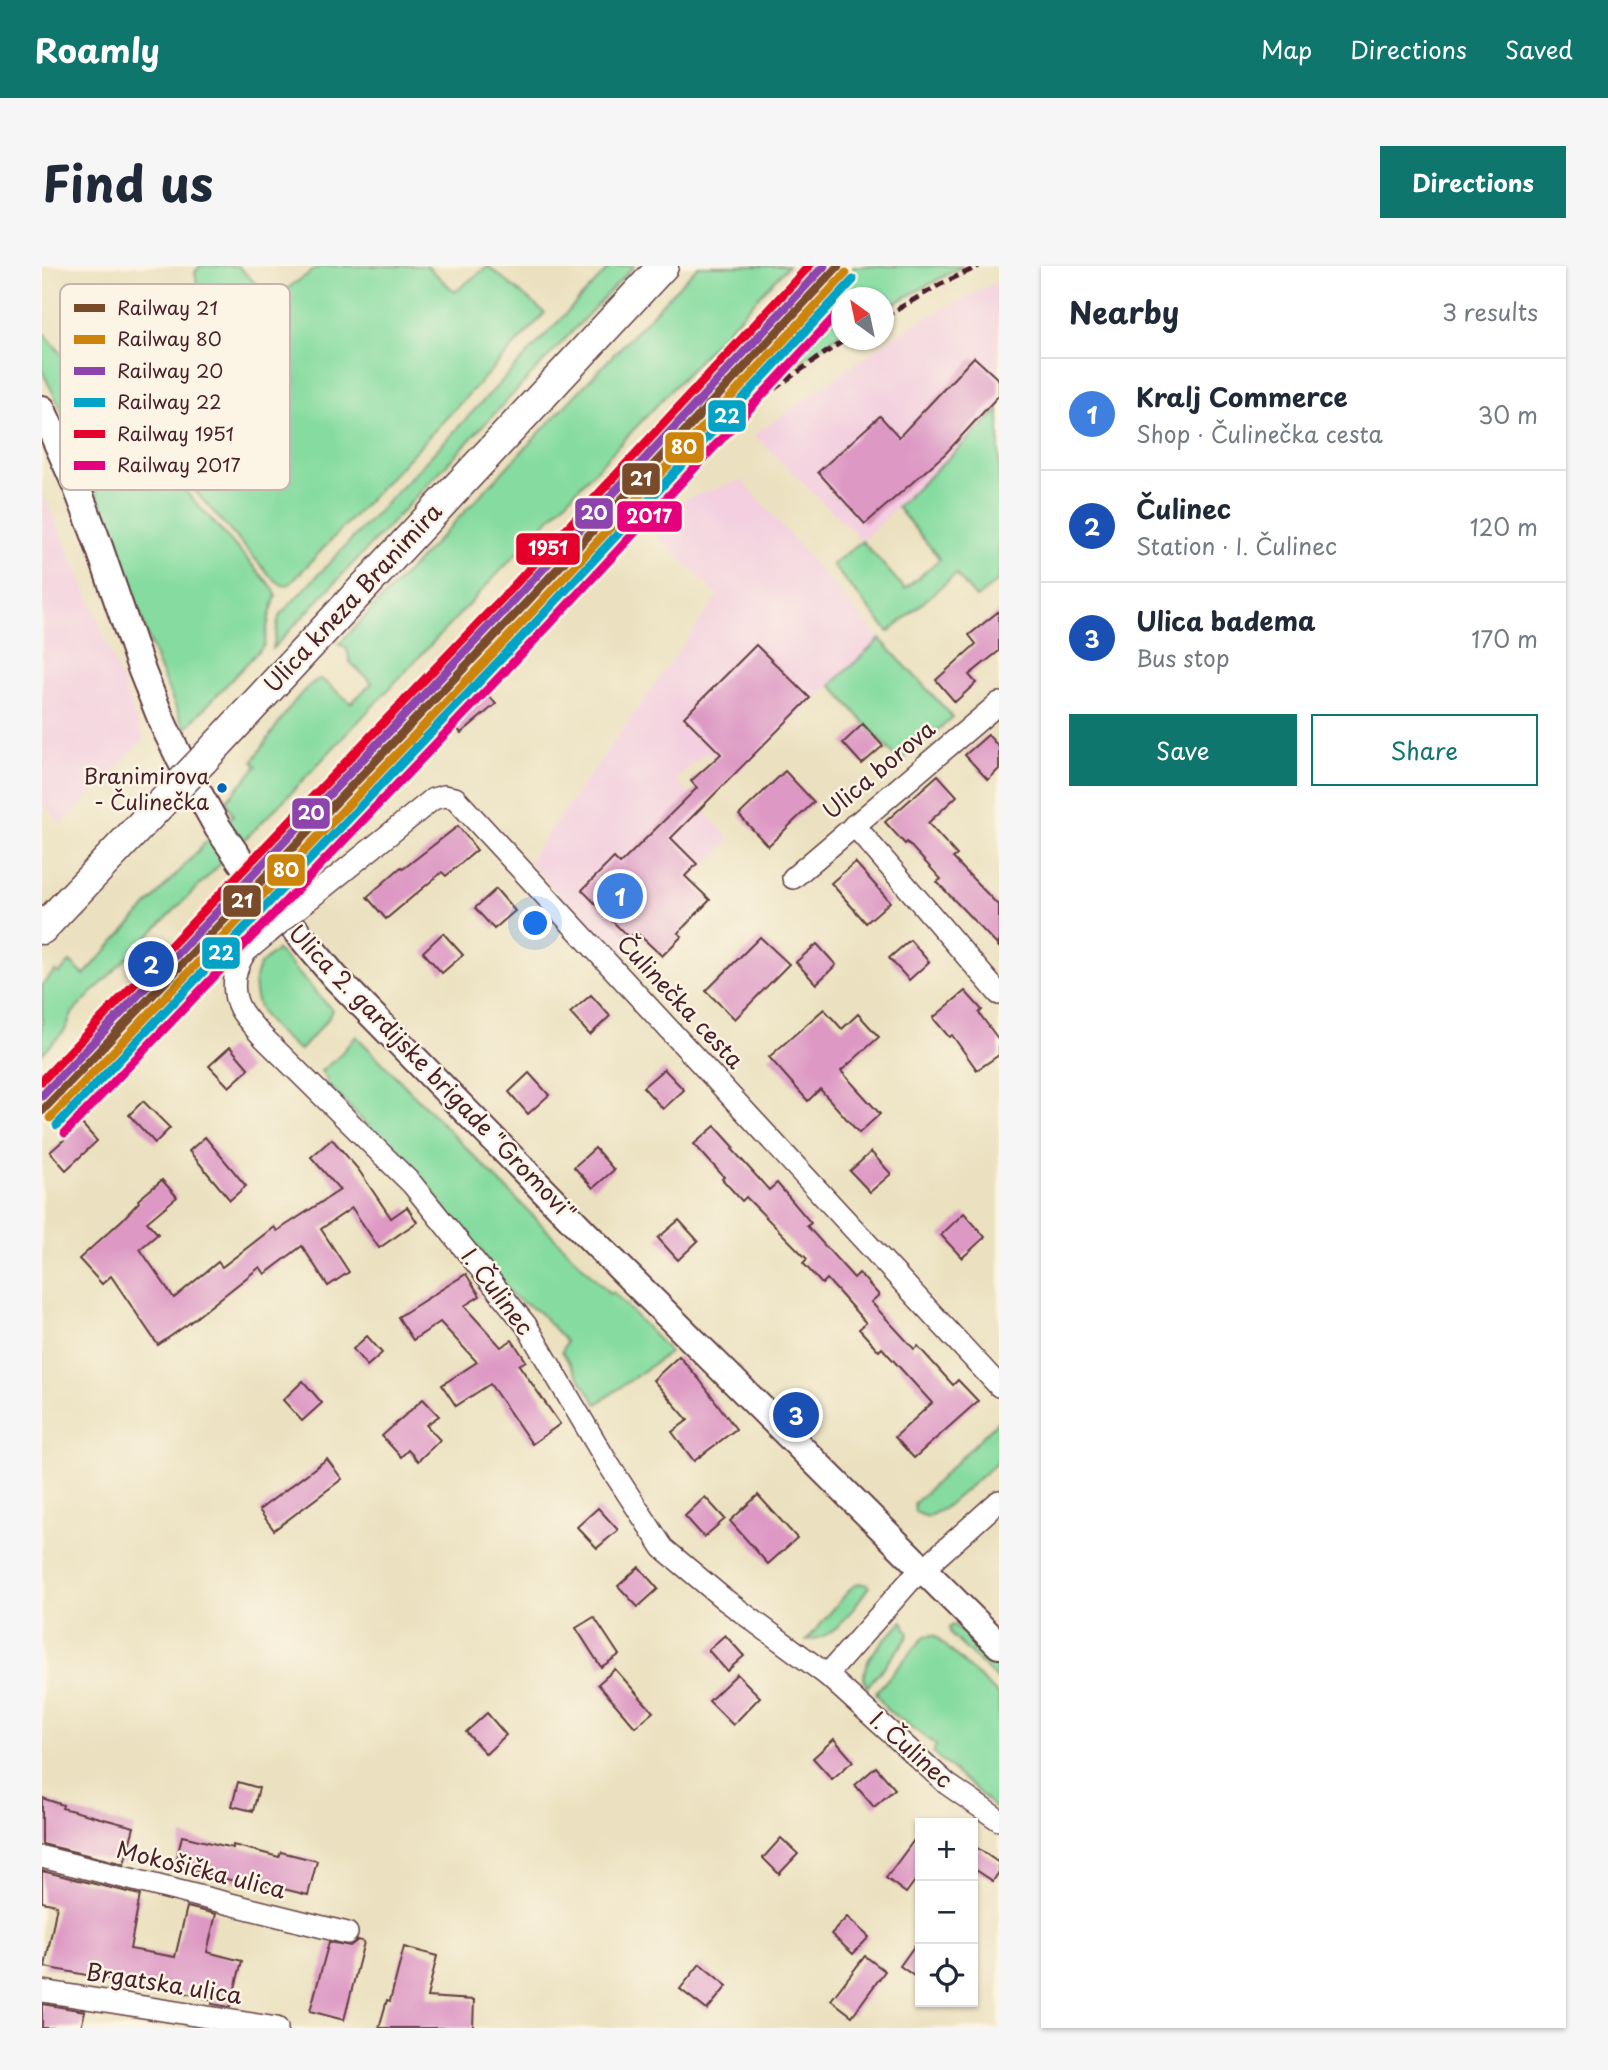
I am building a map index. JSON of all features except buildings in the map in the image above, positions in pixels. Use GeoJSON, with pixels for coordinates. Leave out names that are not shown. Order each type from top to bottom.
{"type":"FeatureCollection","features":[{"type":"Feature","properties":{"kind":"main road","name":"Ulica kneza Branimira"},"geometry":{"type":"LineString","coordinates":[[45,919],[202,760],[663,266]]}},
{"type":"Feature","properties":{"kind":"street","name":"Ulica 2. gardijske brigade \"Gromovi\""},"geometry":{"type":"LineString","coordinates":[[42,409],[60,448]]}},
{"type":"Feature","properties":{"kind":"street","name":"Ulica 2. gardijske brigade \"Gromovi\""},"geometry":{"type":"LineString","coordinates":[[77,490],[164,726],[218,828],[256,883],[335,976],[586,1234],[922,1570]]}},
{"type":"Feature","properties":{"kind":"street","name":"Ulica borova"},"geometry":{"type":"LineString","coordinates":[[793,878],[999,703]]}},
{"type":"Feature","properties":{"kind":"street","name":"Čulinečka cesta"},"geometry":{"type":"LineString","coordinates":[[298,908],[433,799],[455,797],[999,1386]]}},
{"type":"Feature","properties":{"kind":"street"},"geometry":{"type":"LineString","coordinates":[[854,825],[999,994]]}},
{"type":"Feature","properties":{"kind":"street","name":"I. Čulinec"},"geometry":{"type":"LineString","coordinates":[[298,908],[246,952],[237,966],[234,994],[237,1006],[245,1018],[412,1184],[526,1325],[607,1462],[663,1548],[723,1599],[827,1675],[947,1784],[999,1820]]}},
{"type":"Feature","properties":{"kind":"street"},"geometry":{"type":"LineString","coordinates":[[827,1675],[922,1570],[999,1501]]}},
{"type":"Feature","properties":{"kind":"street"},"geometry":{"type":"LineString","coordinates":[[922,1570],[999,1645]]}},
{"type":"Feature","properties":{"kind":"street","name":"Mokošička ulica"},"geometry":{"type":"LineString","coordinates":[[42,1857],[347,1933]]}},
{"type":"Feature","properties":{"kind":"street","name":"Brgatska ulica"},"geometry":{"type":"LineString","coordinates":[[42,1991],[277,2028]]}},
{"type":"Feature","properties":{"kind":"shaded area"},"geometry":{"type":"Polygon","coordinates":[[[999,281],[999,410],[862,541],[754,435],[875,350],[894,350],[894,337],[909,326],[999,281]]]}},
{"type":"Feature","properties":{"kind":"shaded area"},"geometry":{"type":"Polygon","coordinates":[[[742,480],[880,639],[733,777],[706,752],[676,779],[730,840],[617,958],[528,861],[718,596],[651,529],[687,498],[742,480]]]}},
{"type":"Feature","properties":{"kind":"shaded area"},"geometry":{"type":"Polygon","coordinates":[[[42,491],[93,607],[144,739],[62,824],[45,807],[42,809],[42,491]]]}},
{"type":"Feature","properties":{"kind":"green space"},"geometry":{"type":"Polygon","coordinates":[[[200,266],[238,266],[256,284],[197,284],[195,272],[200,266]]]}},
{"type":"Feature","properties":{"kind":"green space"},"geometry":{"type":"Polygon","coordinates":[[[320,266],[427,266],[455,292],[488,266],[545,313],[290,584],[284,586],[272,578],[194,490],[290,490],[290,287],[320,266]]]}},
{"type":"Feature","properties":{"kind":"green space"},"geometry":{"type":"Polygon","coordinates":[[[611,266],[634,266],[273,648],[281,614],[611,266]]]}},
{"type":"Feature","properties":{"kind":"green space"},"geometry":{"type":"Polygon","coordinates":[[[698,266],[788,266],[285,799],[73,1012],[65,1030],[42,1054],[42,985],[55,971],[59,974],[70,962],[84,975],[233,815],[226,801],[257,766],[253,761],[303,692],[320,679],[351,703],[372,683],[350,662],[347,649],[339,644],[698,266]]]}},
{"type":"Feature","properties":{"kind":"green space"},"geometry":{"type":"Polygon","coordinates":[[[854,266],[963,266],[894,304],[894,287],[835,287],[854,266]]]}},
{"type":"Feature","properties":{"kind":"green space"},"geometry":{"type":"Polygon","coordinates":[[[831,291],[831,340],[709,425],[831,291]]]}},
{"type":"Feature","properties":{"kind":"green space"},"geometry":{"type":"Polygon","coordinates":[[[42,332],[60,352],[60,406],[42,371],[42,332]]]}},
{"type":"Feature","properties":{"kind":"green space"},"geometry":{"type":"Polygon","coordinates":[[[999,410],[999,580],[976,598],[956,574],[889,632],[832,565],[862,541],[905,589],[940,559],[897,507],[999,410]]]}},
{"type":"Feature","properties":{"kind":"green space"},"geometry":{"type":"Polygon","coordinates":[[[95,490],[185,490],[273,588],[276,596],[264,645],[185,729],[157,663],[95,490]]]}},
{"type":"Feature","properties":{"kind":"green space"},"geometry":{"type":"Polygon","coordinates":[[[880,639],[953,717],[900,762],[831,685],[880,639]]]}},
{"type":"Feature","properties":{"kind":"green space"},"geometry":{"type":"Polygon","coordinates":[[[277,950],[332,1010],[328,1019],[300,1050],[269,1023],[257,1000],[257,971],[277,950]]]}},
{"type":"Feature","properties":{"kind":"green space"},"geometry":{"type":"Polygon","coordinates":[[[356,1036],[670,1352],[597,1404],[562,1352],[566,1342],[540,1313],[512,1296],[478,1247],[461,1231],[437,1197],[327,1084],[321,1071],[337,1058],[356,1036]]]}},
{"type":"Feature","properties":{"kind":"green space"},"geometry":{"type":"Polygon","coordinates":[[[999,1420],[999,1461],[943,1509],[927,1517],[915,1512],[914,1504],[999,1420]]]}},
{"type":"Feature","properties":{"kind":"green space"},"geometry":{"type":"Polygon","coordinates":[[[859,1583],[869,1587],[843,1621],[827,1634],[807,1640],[852,1587],[859,1583]]]}},
{"type":"Feature","properties":{"kind":"green space"},"geometry":{"type":"Polygon","coordinates":[[[903,1621],[909,1634],[906,1640],[867,1687],[864,1678],[869,1660],[903,1621]]]}},
{"type":"Feature","properties":{"kind":"green space"},"geometry":{"type":"Polygon","coordinates":[[[953,1625],[988,1658],[998,1674],[999,1681],[951,1635],[949,1628],[953,1625]]]}},
{"type":"Feature","properties":{"kind":"green space"},"geometry":{"type":"Polygon","coordinates":[[[934,1635],[999,1696],[999,1813],[933,1753],[936,1745],[886,1709],[876,1692],[925,1636],[934,1635]]]}},
{"type":"Feature","properties":{"kind":"railway"},"geometry":{"type":"LineString","coordinates":[[894,311],[979,266]]}},
{"type":"Feature","properties":{"kind":"railway"},"geometry":{"type":"LineString","coordinates":[[524,605],[678,465],[759,400],[831,350]]}},
{"type":"Feature","properties":{"kind":"rail line","name":"1951"},"geometry":{"type":"LineString","coordinates":[[42,1081],[509,591],[809,266]]}},
{"type":"Feature","properties":{"kind":"rail line","name":"20"},"geometry":{"type":"LineString","coordinates":[[42,1096],[516,598],[824,266]]}},
{"type":"Feature","properties":{"kind":"rail line","name":"21"},"geometry":{"type":"LineString","coordinates":[[42,1111],[524,605],[838,266]]}},
{"type":"Feature","properties":{"kind":"rail line","name":"80"},"geometry":{"type":"LineString","coordinates":[[50,1118],[532,612],[846,273]]}},
{"type":"Feature","properties":{"kind":"rail line","name":"22"},"geometry":{"type":"LineString","coordinates":[[57,1125],[539,619],[853,280]]}},
{"type":"Feature","properties":{"kind":"rail line","name":"2017"},"geometry":{"type":"LineString","coordinates":[[65,1133],[547,627],[831,321]]}},
{"type":"Feature","properties":{"kind":"place","name":"Branimirova - Čulinečka"},"geometry":{"type":"Point","coordinates":[222,788]}},
{"type":"Feature","properties":{"kind":"place","name":"Kralj Commerce"},"geometry":{"type":"Point","coordinates":[620,896]}},
{"type":"Feature","properties":{"kind":"place","name":"Čulinec"},"geometry":{"type":"Point","coordinates":[151,964]}},
{"type":"Feature","properties":{"kind":"place","name":"Ulica badema"},"geometry":{"type":"Point","coordinates":[796,1415]}}]}
